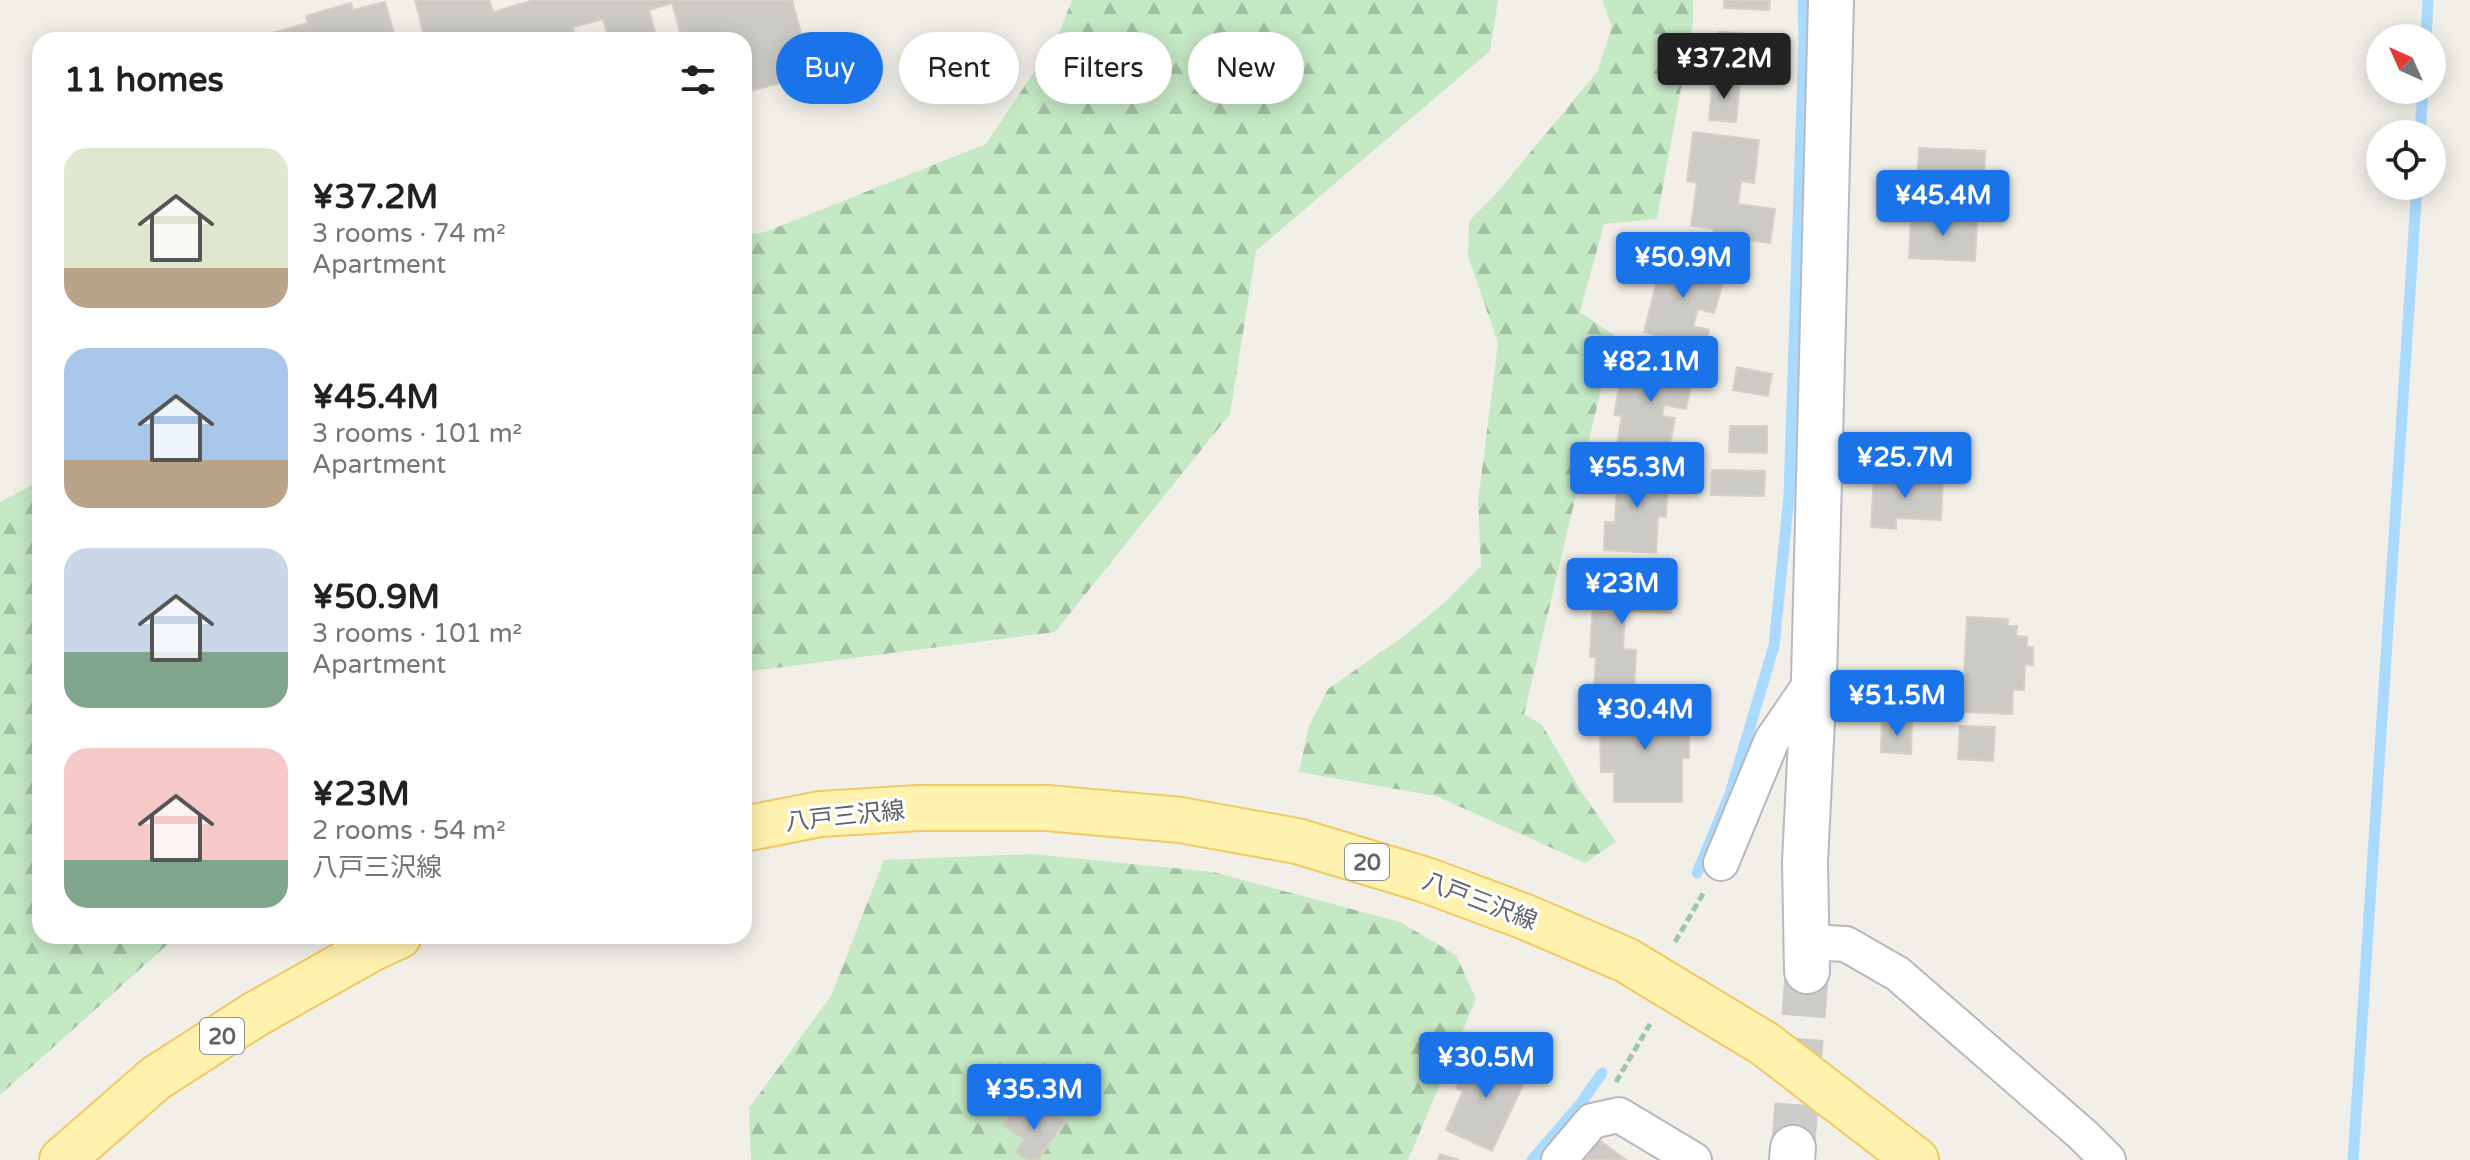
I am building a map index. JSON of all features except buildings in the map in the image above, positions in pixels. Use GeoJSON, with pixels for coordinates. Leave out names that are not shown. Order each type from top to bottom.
{"type":"FeatureCollection","features":[{"type":"Feature","properties":{"kind":"main road","name":"八戸三沢線"},"geometry":{"type":"LineString","coordinates":[[752,828],[834,813],[919,808],[1047,808],[1180,820],[1297,841],[1426,880],[1523,916],[1626,960],[1765,1044],[1916,1160]]}},
{"type":"Feature","properties":{"kind":"main road","name":"20"},"geometry":{"type":"LineString","coordinates":[[62,1160],[156,1078],[254,1015],[384,944]]}},
{"type":"Feature","properties":{"kind":"street"},"geometry":{"type":"LineString","coordinates":[[1831,0],[1814,679],[1805,862],[1806,956],[1846,944],[1898,974],[2108,1160]]}},
{"type":"Feature","properties":{"kind":"street"},"geometry":{"type":"LineString","coordinates":[[1721,863],[1772,740],[1814,679]]}},
{"type":"Feature","properties":{"kind":"street"},"geometry":{"type":"LineString","coordinates":[[1559,1160],[1592,1121],[1619,1115],[1694,1160]]}},
{"type":"Feature","properties":{"kind":"path"},"geometry":{"type":"LineString","coordinates":[[1675,942],[1721,863]]}},
{"type":"Feature","properties":{"kind":"path"},"geometry":{"type":"LineString","coordinates":[[1592,1121],[1650,1024]]}},
{"type":"Feature","properties":{"kind":"green space"},"geometry":{"type":"Polygon","coordinates":[[[1072,0],[1498,0],[1490,51],[1256,251],[1230,414],[1055,632],[752,671],[752,234],[765,232],[986,144],[1013,104],[1019,104],[1019,94],[1035,70],[1035,104],[1172,104],[1172,32],[1060,32],[1072,0]]]}},
{"type":"Feature","properties":{"kind":"green space"},"geometry":{"type":"Polygon","coordinates":[[[1602,0],[1693,0],[1693,22],[1657,219],[1604,224],[1580,312],[1614,335],[1524,714],[1542,725],[1616,842],[1585,863],[1436,796],[1299,772],[1309,726],[1328,689],[1404,636],[1445,602],[1481,566],[1478,502],[1498,343],[1468,256],[1469,221],[1495,195],[1597,72],[1612,27],[1602,0]]]}},
{"type":"Feature","properties":{"kind":"green space"},"geometry":{"type":"Polygon","coordinates":[[[32,485],[32,944],[168,944],[0,1095],[0,502],[32,485]]]}},
{"type":"Feature","properties":{"kind":"green space"},"geometry":{"type":"Polygon","coordinates":[[[1032,854],[1213,872],[1400,922],[1456,955],[1476,999],[1408,1160],[751,1160],[749,1108],[831,996],[884,860],[1032,854]]]}},
{"type":"Feature","properties":{"kind":"waterway"},"geometry":{"type":"LineString","coordinates":[[1697,873],[1730,794],[1774,646],[1789,496],[1803,0]]}},
{"type":"Feature","properties":{"kind":"waterway"},"geometry":{"type":"LineString","coordinates":[[2427,24],[2428,0]]}},
{"type":"Feature","properties":{"kind":"waterway"},"geometry":{"type":"LineString","coordinates":[[2421,120],[2422,104]]}},
{"type":"Feature","properties":{"kind":"waterway"},"geometry":{"type":"LineString","coordinates":[[2353,1160],[2416,200]]}},
{"type":"Feature","properties":{"kind":"waterway"},"geometry":{"type":"LineString","coordinates":[[1532,1160],[1581,1103],[1602,1073]]}},
{"type":"Feature","properties":{"kind":"tunnel"},"geometry":{"type":"LineString","coordinates":[[1793,1148],[1807,971]]}}]}
